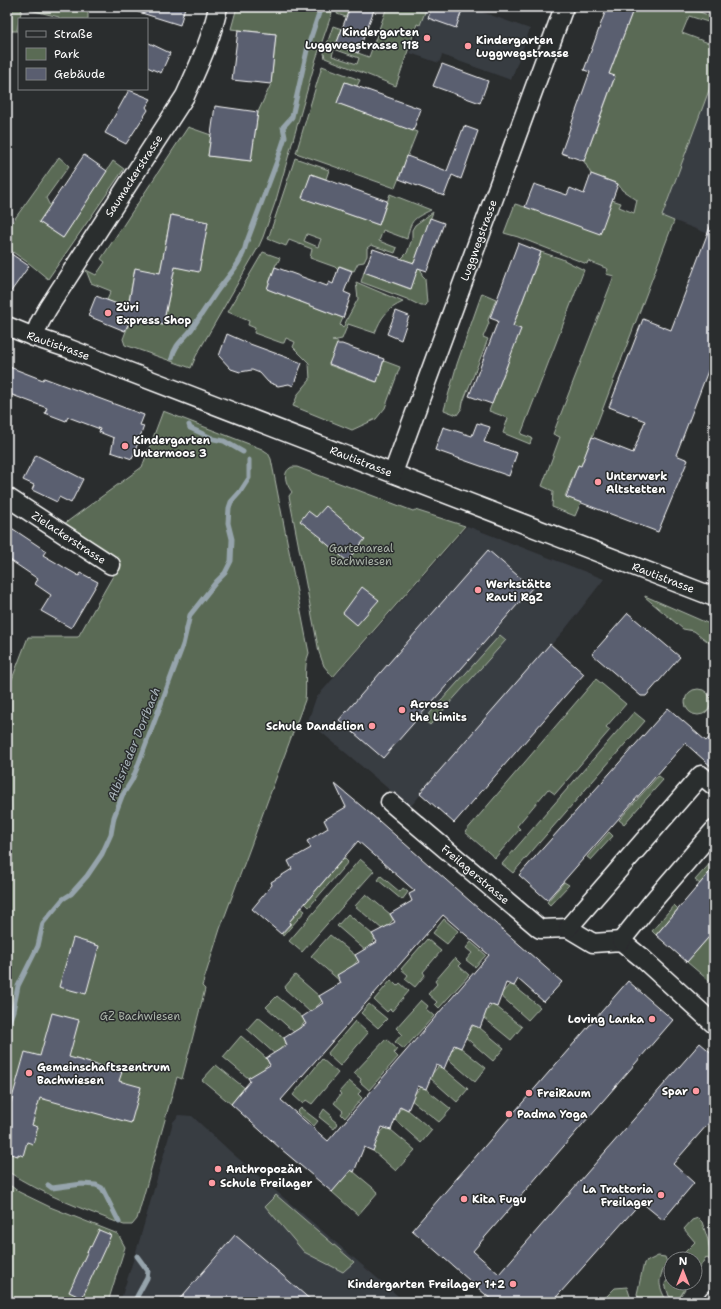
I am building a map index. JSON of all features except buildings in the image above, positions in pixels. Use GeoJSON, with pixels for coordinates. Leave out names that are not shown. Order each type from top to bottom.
{"type":"FeatureCollection","features":[{"type":"Feature","properties":{"kind":"street","name":"Saumackerstrasse"},"geometry":{"type":"LineString","coordinates":[[34,337],[48,308],[185,96],[202,59],[216,20],[218,7]]}},
{"type":"Feature","properties":{"kind":"street","name":"Luggwegstrasse"},"geometry":{"type":"LineString","coordinates":[[393,473],[564,7]]}},
{"type":"Feature","properties":{"kind":"street","name":"Rautistrasse"},"geometry":{"type":"LineString","coordinates":[[7,326],[714,597]]}},
{"type":"Feature","properties":{"kind":"street","name":"Zielackerstrasse"},"geometry":{"type":"LineString","coordinates":[[7,497],[111,565]]}},
{"type":"Feature","properties":{"kind":"street"},"geometry":{"type":"LineString","coordinates":[[714,786],[701,775],[568,928],[593,943],[621,941],[643,959],[714,1024]]}},
{"type":"Feature","properties":{"kind":"street","name":"Freilagerstrasse"},"geometry":{"type":"LineString","coordinates":[[390,802],[540,929],[568,928]]}},
{"type":"Feature","properties":{"kind":"street"},"geometry":{"type":"LineString","coordinates":[[621,941],[714,830]]}},
{"type":"Feature","properties":{"kind":"shaded area","name":"Kindergarten Luggwegstrasse"},"geometry":{"type":"Polygon","coordinates":[[[427,7],[468,7],[530,29],[511,80],[442,55],[439,63],[410,53],[427,7]]]}},
{"type":"Feature","properties":{"kind":"shaded area"},"geometry":{"type":"Polygon","coordinates":[[[714,75],[714,236],[662,216],[714,75]]]}},
{"type":"Feature","properties":{"kind":"shaded area"},"geometry":{"type":"Polygon","coordinates":[[[467,526],[604,579],[566,628],[410,807],[308,721],[316,698],[467,526]]]}},
{"type":"Feature","properties":{"kind":"shaded area","name":"Schule Freilager"},"geometry":{"type":"Polygon","coordinates":[[[179,1115],[192,1116],[232,1153],[405,1302],[120,1302],[139,1242],[173,1122],[179,1115]]]}},
{"type":"Feature","properties":{"kind":"green space"},"geometry":{"type":"Polygon","coordinates":[[[7,7],[67,7],[88,12],[88,18],[59,18],[22,8],[20,18],[18,18],[18,31],[7,31],[7,7]]]}},
{"type":"Feature","properties":{"kind":"green space"},"geometry":{"type":"Polygon","coordinates":[[[237,7],[334,7],[316,59],[276,200],[263,237],[196,356],[191,368],[125,345],[123,339],[131,318],[163,325],[175,267],[199,271],[208,222],[171,215],[160,273],[135,269],[127,310],[107,300],[111,291],[91,283],[86,270],[96,275],[105,262],[101,259],[188,127],[211,135],[208,156],[251,161],[258,112],[271,84],[276,34],[231,29],[237,7]]]}},
{"type":"Feature","properties":{"kind":"green space"},"geometry":{"type":"Polygon","coordinates":[[[339,7],[350,7],[346,17],[337,14],[339,7]]]}},
{"type":"Feature","properties":{"kind":"green space"},"geometry":{"type":"Polygon","coordinates":[[[387,7],[427,7],[420,25],[417,24],[396,86],[325,58],[324,53],[333,26],[342,29],[336,45],[369,57],[387,7]],[[334,49],[332,56],[357,64],[359,58],[334,49]]]}},
{"type":"Feature","properties":{"kind":"green space"},"geometry":{"type":"Polygon","coordinates":[[[634,7],[692,7],[692,9],[713,17],[711,23],[689,16],[682,33],[714,45],[714,77],[662,216],[674,221],[581,466],[578,465],[565,496],[581,502],[575,516],[552,507],[553,491],[542,486],[560,437],[553,434],[614,276],[606,274],[608,269],[588,261],[587,264],[504,233],[515,204],[525,207],[612,200],[621,203],[619,207],[634,213],[637,200],[622,190],[618,184],[591,174],[584,161],[615,77],[609,74],[634,7]]]}},
{"type":"Feature","properties":{"kind":"green space"},"geometry":{"type":"Polygon","coordinates":[[[322,66],[360,80],[357,86],[345,82],[337,103],[417,132],[395,188],[296,153],[322,66]]]}},
{"type":"Feature","properties":{"kind":"green space"},"geometry":{"type":"Polygon","coordinates":[[[59,157],[69,166],[46,198],[50,206],[39,222],[63,238],[113,161],[124,169],[48,279],[7,248],[7,222],[11,224],[59,157]]]}},
{"type":"Feature","properties":{"kind":"green space"},"geometry":{"type":"Polygon","coordinates":[[[295,158],[329,170],[326,179],[311,174],[303,198],[379,225],[390,194],[431,210],[414,220],[410,227],[407,239],[383,230],[379,241],[397,248],[395,253],[371,245],[367,248],[367,256],[364,262],[358,263],[354,271],[340,266],[338,270],[335,267],[310,258],[312,249],[289,240],[286,246],[268,239],[295,158]],[[307,234],[304,241],[318,247],[321,239],[307,234]]]}},
{"type":"Feature","properties":{"kind":"green space"},"geometry":{"type":"Polygon","coordinates":[[[433,212],[414,263],[401,259],[407,253],[412,239],[412,230],[415,225],[433,212]]]}},
{"type":"Feature","properties":{"kind":"green space"},"geometry":{"type":"Polygon","coordinates":[[[263,252],[280,258],[276,264],[267,289],[343,318],[340,325],[343,328],[358,299],[356,282],[403,302],[385,314],[375,333],[348,324],[342,339],[332,341],[338,342],[329,365],[376,382],[384,361],[400,367],[385,408],[376,419],[352,430],[293,406],[298,394],[310,380],[309,363],[293,347],[295,342],[286,338],[284,343],[282,343],[254,333],[255,328],[248,325],[249,321],[228,312],[263,252]]]}},
{"type":"Feature","properties":{"kind":"green space"},"geometry":{"type":"Polygon","coordinates":[[[541,252],[562,259],[584,270],[521,434],[532,438],[530,444],[503,433],[508,418],[489,411],[507,366],[513,326],[541,252]]]}},
{"type":"Feature","properties":{"kind":"green space"},"geometry":{"type":"Polygon","coordinates":[[[418,268],[421,269],[422,275],[425,278],[427,304],[425,306],[421,306],[407,299],[361,282],[364,272],[410,289],[418,268]]]}},
{"type":"Feature","properties":{"kind":"green space"},"geometry":{"type":"Polygon","coordinates":[[[482,293],[496,299],[483,337],[488,339],[462,408],[457,415],[444,410],[457,364],[482,293]]]}},
{"type":"Feature","properties":{"kind":"green space","name":"GZ Bachwiesen"},"geometry":{"type":"Polygon","coordinates":[[[163,411],[262,449],[268,453],[271,459],[309,653],[306,670],[305,700],[220,929],[202,986],[205,989],[182,1079],[177,1077],[137,1219],[132,1225],[124,1225],[49,1194],[7,1171],[7,692],[28,637],[78,637],[114,574],[121,565],[60,527],[142,467],[163,411]]]}},
{"type":"Feature","properties":{"kind":"green space","name":"Gartenareal Bachwiesen"},"geometry":{"type":"Polygon","coordinates":[[[292,467],[297,467],[413,511],[415,510],[465,526],[333,677],[324,666],[319,652],[289,496],[292,492],[286,478],[287,472],[292,467]]]}},
{"type":"Feature","properties":{"kind":"green space"},"geometry":{"type":"Polygon","coordinates":[[[645,596],[714,626],[714,642],[711,644],[694,631],[683,629],[645,596]]]}},
{"type":"Feature","properties":{"kind":"green space"},"geometry":{"type":"Polygon","coordinates":[[[500,635],[506,640],[430,725],[424,720],[500,635]]]}},
{"type":"Feature","properties":{"kind":"green space"},"geometry":{"type":"Polygon","coordinates":[[[596,679],[626,704],[606,727],[610,730],[555,794],[548,789],[517,826],[520,829],[495,858],[465,832],[596,679]]]}},
{"type":"Feature","properties":{"kind":"green space"},"geometry":{"type":"Polygon","coordinates":[[[698,689],[707,693],[711,702],[707,711],[698,715],[689,711],[685,702],[689,693],[698,689]]]}},
{"type":"Feature","properties":{"kind":"green space"},"geometry":{"type":"Polygon","coordinates":[[[634,712],[645,721],[513,873],[502,864],[634,712]]]}},
{"type":"Feature","properties":{"kind":"green space"},"geometry":{"type":"Polygon","coordinates":[[[658,776],[663,780],[624,824],[619,820],[658,776]]]}},
{"type":"Feature","properties":{"kind":"green space"},"geometry":{"type":"Polygon","coordinates":[[[609,832],[613,836],[591,860],[587,857],[609,832]]]}},
{"type":"Feature","properties":{"kind":"green space"},"geometry":{"type":"Polygon","coordinates":[[[344,858],[348,862],[309,907],[305,903],[344,858]]]}},
{"type":"Feature","properties":{"kind":"green space"},"geometry":{"type":"Polygon","coordinates":[[[360,859],[374,871],[302,952],[289,941],[360,859]]]}},
{"type":"Feature","properties":{"kind":"green space"},"geometry":{"type":"Polygon","coordinates":[[[714,859],[714,867],[700,884],[695,880],[714,859]]]}},
{"type":"Feature","properties":{"kind":"green space"},"geometry":{"type":"Polygon","coordinates":[[[381,876],[400,892],[403,888],[408,892],[402,900],[378,880],[381,876]]]}},
{"type":"Feature","properties":{"kind":"green space"},"geometry":{"type":"Polygon","coordinates":[[[564,882],[569,885],[550,905],[547,902],[564,882]]]}},
{"type":"Feature","properties":{"kind":"green space"},"geometry":{"type":"Polygon","coordinates":[[[366,894],[390,914],[393,920],[383,931],[355,906],[366,894]]]}},
{"type":"Feature","properties":{"kind":"green space"},"geometry":{"type":"Polygon","coordinates":[[[674,905],[678,909],[656,935],[652,931],[674,905]]]}},
{"type":"Feature","properties":{"kind":"green space"},"geometry":{"type":"Polygon","coordinates":[[[301,908],[305,911],[283,936],[282,934],[291,924],[289,922],[301,908]]]}},
{"type":"Feature","properties":{"kind":"green space"},"geometry":{"type":"Polygon","coordinates":[[[348,914],[372,934],[375,939],[366,951],[337,926],[348,914]]]}},
{"type":"Feature","properties":{"kind":"green space"},"geometry":{"type":"Polygon","coordinates":[[[444,919],[458,931],[447,944],[433,933],[444,919]]]}},
{"type":"Feature","properties":{"kind":"green space"},"geometry":{"type":"Polygon","coordinates":[[[714,931],[714,985],[687,962],[714,931]]]}},
{"type":"Feature","properties":{"kind":"green space"},"geometry":{"type":"Polygon","coordinates":[[[330,935],[355,955],[358,960],[340,981],[311,956],[330,935]]]}},
{"type":"Feature","properties":{"kind":"green space"},"geometry":{"type":"Polygon","coordinates":[[[427,939],[441,951],[423,972],[425,975],[415,987],[405,979],[408,975],[401,969],[427,939]]]}},
{"type":"Feature","properties":{"kind":"green space"},"geometry":{"type":"Polygon","coordinates":[[[471,942],[486,955],[475,967],[466,960],[472,953],[466,948],[471,942]]]}},
{"type":"Feature","properties":{"kind":"green space"},"geometry":{"type":"Polygon","coordinates":[[[455,958],[461,964],[459,966],[469,975],[439,1008],[435,1004],[437,1002],[428,994],[437,984],[435,981],[455,958]]]}},
{"type":"Feature","properties":{"kind":"green space"},"geometry":{"type":"Polygon","coordinates":[[[295,975],[319,996],[322,1001],[311,1013],[284,988],[295,975]]]}},
{"type":"Feature","properties":{"kind":"green space"},"geometry":{"type":"Polygon","coordinates":[[[391,980],[397,986],[400,983],[409,991],[392,1011],[390,1009],[387,1012],[374,1000],[391,980]]]}},
{"type":"Feature","properties":{"kind":"green space"},"geometry":{"type":"Polygon","coordinates":[[[510,984],[540,1007],[528,1020],[500,995],[510,984]]]}},
{"type":"Feature","properties":{"kind":"green space"},"geometry":{"type":"Polygon","coordinates":[[[277,996],[302,1017],[305,1022],[295,1033],[266,1007],[277,996]]]}},
{"type":"Feature","properties":{"kind":"green space"},"geometry":{"type":"Polygon","coordinates":[[[421,1000],[428,1006],[426,1009],[434,1016],[404,1049],[395,1042],[402,1034],[396,1028],[421,1000]]]}},
{"type":"Feature","properties":{"kind":"green space"},"geometry":{"type":"Polygon","coordinates":[[[369,1004],[387,1019],[378,1028],[361,1013],[369,1004]]]}},
{"type":"Feature","properties":{"kind":"green space"},"geometry":{"type":"Polygon","coordinates":[[[492,1005],[497,1007],[522,1027],[511,1040],[481,1017],[492,1005]]]}},
{"type":"Feature","properties":{"kind":"green space"},"geometry":{"type":"Polygon","coordinates":[[[258,1017],[284,1038],[286,1043],[275,1054],[247,1029],[258,1017]]]}},
{"type":"Feature","properties":{"kind":"green space"},"geometry":{"type":"Polygon","coordinates":[[[355,1021],[368,1033],[340,1066],[327,1054],[355,1021]]]}},
{"type":"Feature","properties":{"kind":"green space"},"geometry":{"type":"Polygon","coordinates":[[[474,1025],[480,1028],[504,1048],[493,1061],[464,1036],[474,1025]]]}},
{"type":"Feature","properties":{"kind":"green space"},"geometry":{"type":"Polygon","coordinates":[[[241,1036],[266,1058],[269,1063],[259,1074],[248,1078],[223,1057],[241,1036]]]}},
{"type":"Feature","properties":{"kind":"green space"},"geometry":{"type":"Polygon","coordinates":[[[386,1039],[397,1049],[394,1053],[398,1057],[369,1090],[360,1082],[361,1079],[354,1073],[386,1039]]]}},
{"type":"Feature","properties":{"kind":"green space"},"geometry":{"type":"Polygon","coordinates":[[[456,1046],[461,1048],[486,1068],[475,1082],[446,1057],[456,1046]]]}},
{"type":"Feature","properties":{"kind":"green space"},"geometry":{"type":"Polygon","coordinates":[[[322,1059],[338,1073],[312,1104],[306,1100],[303,1104],[293,1095],[322,1059]]]}},
{"type":"Feature","properties":{"kind":"green space"},"geometry":{"type":"Polygon","coordinates":[[[216,1065],[246,1089],[241,1095],[239,1094],[231,1104],[202,1080],[216,1065]]]}},
{"type":"Feature","properties":{"kind":"green space"},"geometry":{"type":"Polygon","coordinates":[[[439,1066],[468,1089],[457,1102],[429,1077],[439,1066]]]}},
{"type":"Feature","properties":{"kind":"green space"},"geometry":{"type":"Polygon","coordinates":[[[349,1081],[361,1091],[358,1094],[362,1098],[345,1118],[341,1114],[343,1111],[334,1103],[341,1094],[339,1092],[349,1081]]]}},
{"type":"Feature","properties":{"kind":"green space"},"geometry":{"type":"Polygon","coordinates":[[[421,1087],[426,1089],[451,1109],[439,1122],[410,1099],[421,1087]]]}},
{"type":"Feature","properties":{"kind":"green space"},"geometry":{"type":"Polygon","coordinates":[[[402,1107],[408,1110],[432,1130],[421,1143],[393,1118],[402,1107]]]}},
{"type":"Feature","properties":{"kind":"green space"},"geometry":{"type":"Polygon","coordinates":[[[301,1108],[318,1121],[314,1126],[297,1112],[301,1108]]]}},
{"type":"Feature","properties":{"kind":"green space"},"geometry":{"type":"Polygon","coordinates":[[[324,1109],[338,1124],[334,1129],[319,1117],[324,1109]]]}},
{"type":"Feature","properties":{"kind":"green space"},"geometry":{"type":"Polygon","coordinates":[[[385,1128],[391,1130],[415,1150],[396,1171],[373,1151],[374,1140],[385,1128]]]}},
{"type":"Feature","properties":{"kind":"green space"},"geometry":{"type":"Polygon","coordinates":[[[349,1169],[378,1192],[358,1215],[332,1192],[349,1169]]]}},
{"type":"Feature","properties":{"kind":"green space"},"geometry":{"type":"Polygon","coordinates":[[[7,1183],[19,1192],[50,1207],[118,1234],[125,1247],[108,1302],[7,1302],[7,1183]]]}},
{"type":"Feature","properties":{"kind":"green space"},"geometry":{"type":"Polygon","coordinates":[[[276,1195],[354,1262],[343,1272],[304,1252],[265,1206],[276,1195]]]}},
{"type":"Feature","properties":{"kind":"green space"},"geometry":{"type":"Polygon","coordinates":[[[714,1209],[714,1238],[710,1233],[708,1223],[714,1209]]]}},
{"type":"Feature","properties":{"kind":"green space"},"geometry":{"type":"Polygon","coordinates":[[[698,1218],[702,1222],[710,1252],[714,1258],[714,1264],[706,1257],[703,1262],[703,1251],[686,1251],[695,1242],[684,1229],[692,1220],[698,1218]]]}},
{"type":"Feature","properties":{"kind":"green space"},"geometry":{"type":"Polygon","coordinates":[[[658,1256],[663,1257],[663,1271],[660,1278],[660,1286],[667,1302],[640,1302],[637,1294],[644,1263],[658,1256]]]}},
{"type":"Feature","properties":{"kind":"green space"},"geometry":{"type":"Polygon","coordinates":[[[627,1287],[632,1302],[594,1302],[598,1299],[606,1297],[615,1288],[627,1287]]]}},
{"type":"Feature","properties":{"kind":"green space"},"geometry":{"type":"Polygon","coordinates":[[[667,1291],[684,1291],[677,1301],[669,1296],[667,1291]]]}},
{"type":"Feature","properties":{"kind":"waterway","name":"Albisrieder Dorfbach"},"geometry":{"type":"LineString","coordinates":[[172,358],[177,346],[191,330],[233,270],[244,251],[285,137],[283,127],[292,117],[308,46],[321,7]]}},
{"type":"Feature","properties":{"kind":"waterway","name":"Albisrieder Dorfbach"},"geometry":{"type":"LineString","coordinates":[[189,425],[190,428],[214,439],[224,441],[243,452]]}},
{"type":"Feature","properties":{"kind":"waterway","name":"Albisrieder Dorfbach"},"geometry":{"type":"LineString","coordinates":[[7,1027],[13,1011],[18,986],[38,946],[43,923],[63,899],[71,894],[87,876],[102,854],[111,834],[114,817],[122,796],[132,780],[137,768],[183,645],[190,615],[225,573],[231,561],[232,539],[228,523],[229,508],[231,502],[249,478],[249,460]]}},
{"type":"Feature","properties":{"kind":"waterway","name":"Albisrieder Dorfbach"},"geometry":{"type":"LineString","coordinates":[[7,1038],[9,1064],[7,1068]]}},
{"type":"Feature","properties":{"kind":"waterway","name":"Albisrieder Dorfbach"},"geometry":{"type":"LineString","coordinates":[[48,1185],[52,1188],[82,1184],[96,1185],[102,1188],[119,1222]]}},
{"type":"Feature","properties":{"kind":"waterway","name":"Albisrieder Dorfbach"},"geometry":{"type":"LineString","coordinates":[[134,1302],[147,1278],[148,1271],[137,1256]]}},
{"type":"Feature","properties":{"kind":"place","name":"Kindergarten Luggwegstrasse 118"},"geometry":{"type":"Point","coordinates":[427,38]}},
{"type":"Feature","properties":{"kind":"place","name":"Kindergarten Luggwegstrasse"},"geometry":{"type":"Point","coordinates":[468,46]}},
{"type":"Feature","properties":{"kind":"place","name":"Züri Express Shop"},"geometry":{"type":"Point","coordinates":[108,313]}},
{"type":"Feature","properties":{"kind":"place","name":"Kindergarten Untermoos 3"},"geometry":{"type":"Point","coordinates":[125,446]}},
{"type":"Feature","properties":{"kind":"place","name":"Unterwerk Altstetten"},"geometry":{"type":"Point","coordinates":[598,482]}},
{"type":"Feature","properties":{"kind":"place","name":"Werkstätte Rauti RgZ"},"geometry":{"type":"Point","coordinates":[478,590]}},
{"type":"Feature","properties":{"kind":"place","name":"Across the Limits"},"geometry":{"type":"Point","coordinates":[402,710]}},
{"type":"Feature","properties":{"kind":"place","name":"Schule Dandelion"},"geometry":{"type":"Point","coordinates":[372,726]}},
{"type":"Feature","properties":{"kind":"place","name":"Loving Lanka"},"geometry":{"type":"Point","coordinates":[652,1019]}},
{"type":"Feature","properties":{"kind":"place","name":"Gemeinschaftszentrum Bachwiesen"},"geometry":{"type":"Point","coordinates":[29,1073]}},
{"type":"Feature","properties":{"kind":"place","name":"Spar"},"geometry":{"type":"Point","coordinates":[696,1091]}},
{"type":"Feature","properties":{"kind":"place","name":"FreiRaum"},"geometry":{"type":"Point","coordinates":[529,1093]}},
{"type":"Feature","properties":{"kind":"place","name":"Padma Yoga"},"geometry":{"type":"Point","coordinates":[509,1114]}},
{"type":"Feature","properties":{"kind":"place","name":"Anthropozän"},"geometry":{"type":"Point","coordinates":[218,1169]}},
{"type":"Feature","properties":{"kind":"place","name":"Schule Freilager"},"geometry":{"type":"Point","coordinates":[212,1183]}},
{"type":"Feature","properties":{"kind":"place","name":"La Trattoria Freilager"},"geometry":{"type":"Point","coordinates":[661,1195]}},
{"type":"Feature","properties":{"kind":"place","name":"Kita Fugu"},"geometry":{"type":"Point","coordinates":[464,1199]}},
{"type":"Feature","properties":{"kind":"place","name":"Kindergarten Freilager 1+2"},"geometry":{"type":"Point","coordinates":[513,1284]}}]}
